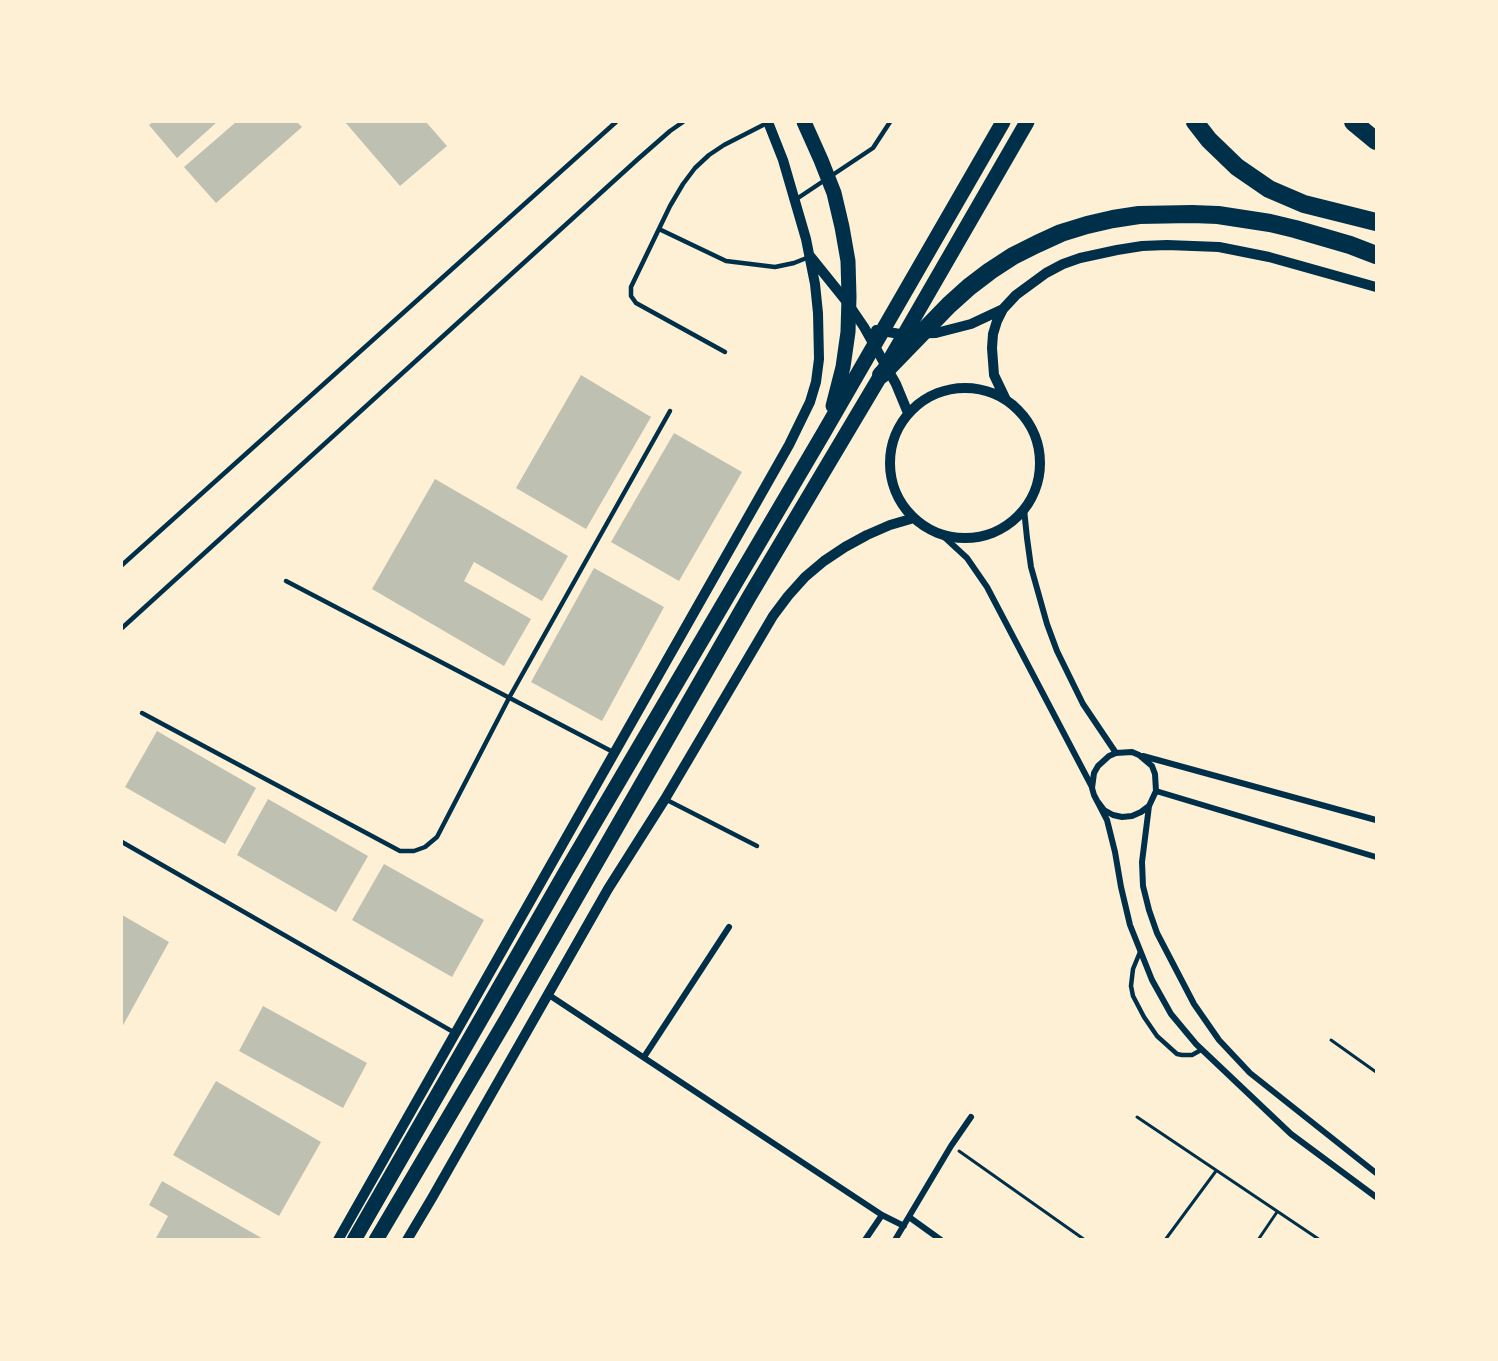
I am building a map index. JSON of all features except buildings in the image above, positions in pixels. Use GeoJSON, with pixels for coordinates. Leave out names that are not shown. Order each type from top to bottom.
{"type":"FeatureCollection","features":[{"type":"Feature","properties":{"kind":"highway"},"geometry":{"type":"LineString","coordinates":[[1195,122],[1222,154],[1253,179],[1286,197],[1377,222]]}},
{"type":"Feature","properties":{"kind":"highway"},"geometry":{"type":"LineString","coordinates":[[1353,122],[1377,141]]}},
{"type":"Feature","properties":{"kind":"highway"},"geometry":{"type":"LineString","coordinates":[[881,375],[949,305],[990,271],[1037,244],[1078,228],[1113,219],[1139,215],[1218,215],[1270,223],[1320,236],[1377,255]]}},
{"type":"Feature","properties":{"kind":"main road"},"geometry":{"type":"LineString","coordinates":[[804,122],[834,193],[842,227],[848,273],[848,332],[843,367],[823,434]]}},
{"type":"Feature","properties":{"kind":"main road"},"geometry":{"type":"LineString","coordinates":[[354,1239],[1003,122]]}},
{"type":"Feature","properties":{"kind":"main road"},"geometry":{"type":"LineString","coordinates":[[376,1239],[506,1020],[748,597],[881,375],[1027,122]]}},
{"type":"Feature","properties":{"kind":"street"},"geometry":{"type":"LineString","coordinates":[[338,1239],[789,445],[810,402],[819,359],[815,284],[795,200],[768,122]]}},
{"type":"Feature","properties":{"kind":"street"},"geometry":{"type":"LineString","coordinates":[[1006,400],[994,375],[992,348],[995,328],[1003,309],[1016,295],[1046,273],[1080,258],[1117,250],[1167,245],[1219,247],[1269,257],[1377,287]]}},
{"type":"Feature","properties":{"kind":"street"},"geometry":{"type":"LineString","coordinates":[[810,256],[848,302],[864,327],[886,364],[908,413]]}},
{"type":"Feature","properties":{"kind":"street"},"geometry":{"type":"LineString","coordinates":[[864,327],[900,334],[936,333],[971,324],[1003,309]]}},
{"type":"Feature","properties":{"kind":"street"},"geometry":{"type":"LineString","coordinates":[[978,389],[1006,400],[1028,422],[1039,451],[1040,466],[1037,481],[1024,509],[1000,529],[971,538],[941,534],[927,528],[905,508],[892,482],[891,453],[900,425],[908,413],[920,403],[947,390],[978,389]]}},
{"type":"Feature","properties":{"kind":"street"},"geometry":{"type":"LineString","coordinates":[[1024,509],[1031,567],[1057,651],[1083,704],[1116,753]]}},
{"type":"Feature","properties":{"kind":"street"},"geometry":{"type":"LineString","coordinates":[[407,1239],[608,889],[760,636],[788,596],[805,577],[845,547],[890,525],[914,518]]}},
{"type":"Feature","properties":{"kind":"street"},"geometry":{"type":"LineString","coordinates":[[941,534],[967,558],[987,587],[1092,788],[1107,820],[1125,907],[1140,952],[1171,1014],[1202,1050],[1291,1134],[1377,1197]]}},
{"type":"Feature","properties":{"kind":"street"},"geometry":{"type":"LineString","coordinates":[[1092,788],[1094,773],[1103,760],[1116,753],[1124,752],[1377,820]]}},
{"type":"Feature","properties":{"kind":"street"},"geometry":{"type":"LineString","coordinates":[[1098,802],[1104,810],[1122,817],[1132,816],[1149,806],[1156,791],[1155,774],[1152,766],[1139,755]]}},
{"type":"Feature","properties":{"kind":"street"},"geometry":{"type":"LineString","coordinates":[[1156,791],[1377,857]]}},
{"type":"Feature","properties":{"kind":"street"},"geometry":{"type":"LineString","coordinates":[[1149,806],[1142,862],[1143,886],[1157,933],[1200,1013],[1219,1040],[1250,1072],[1377,1173]]}},
{"type":"Feature","properties":{"kind":"street"},"geometry":{"type":"LineString","coordinates":[[644,1057],[729,927]]}},
{"type":"Feature","properties":{"kind":"street"},"geometry":{"type":"LineString","coordinates":[[549,995],[882,1215],[904,1226]]}},
{"type":"Feature","properties":{"kind":"street"},"geometry":{"type":"LineString","coordinates":[[897,1239],[970,1117]]}},
{"type":"Feature","properties":{"kind":"street"},"geometry":{"type":"LineString","coordinates":[[865,1239],[882,1215]]}},
{"type":"Feature","properties":{"kind":"street"},"geometry":{"type":"LineString","coordinates":[[909,1217],[941,1239]]}},
{"type":"Feature","properties":{"kind":"lane"},"geometry":{"type":"LineString","coordinates":[[122,565],[616,122]]}},
{"type":"Feature","properties":{"kind":"lane"},"geometry":{"type":"LineString","coordinates":[[122,628],[670,130],[683,122]]}},
{"type":"Feature","properties":{"kind":"lane"},"geometry":{"type":"LineString","coordinates":[[725,352],[636,303],[631,296],[631,287],[670,206],[683,184],[702,161],[724,145],[768,122]]}},
{"type":"Feature","properties":{"kind":"lane"},"geometry":{"type":"LineString","coordinates":[[795,200],[873,148],[890,122]]}},
{"type":"Feature","properties":{"kind":"lane"},"geometry":{"type":"LineString","coordinates":[[659,229],[726,261],[775,267],[794,263],[810,256]]}},
{"type":"Feature","properties":{"kind":"lane"},"geometry":{"type":"LineString","coordinates":[[142,713],[400,851],[414,851],[425,847],[437,837],[509,698],[670,411]]}},
{"type":"Feature","properties":{"kind":"lane"},"geometry":{"type":"LineString","coordinates":[[286,581],[615,753]]}},
{"type":"Feature","properties":{"kind":"lane"},"geometry":{"type":"LineString","coordinates":[[664,799],[757,846]]}},
{"type":"Feature","properties":{"kind":"lane"},"geometry":{"type":"LineString","coordinates":[[122,842],[455,1033]]}},
{"type":"Feature","properties":{"kind":"lane"},"geometry":{"type":"LineString","coordinates":[[1140,952],[1133,969],[1131,986],[1133,996],[1150,1028],[1164,1044],[1177,1054],[1192,1055],[1202,1050]]}},
{"type":"Feature","properties":{"kind":"path"},"geometry":{"type":"LineString","coordinates":[[1331,1040],[1377,1072]]}},
{"type":"Feature","properties":{"kind":"path"},"geometry":{"type":"LineString","coordinates":[[1137,1117],[1320,1239]]}},
{"type":"Feature","properties":{"kind":"path"},"geometry":{"type":"LineString","coordinates":[[951,1146],[1085,1239]]}},
{"type":"Feature","properties":{"kind":"path"},"geometry":{"type":"LineString","coordinates":[[1165,1239],[1216,1171]]}},
{"type":"Feature","properties":{"kind":"path"},"geometry":{"type":"LineString","coordinates":[[1258,1239],[1277,1212]]}}]}
